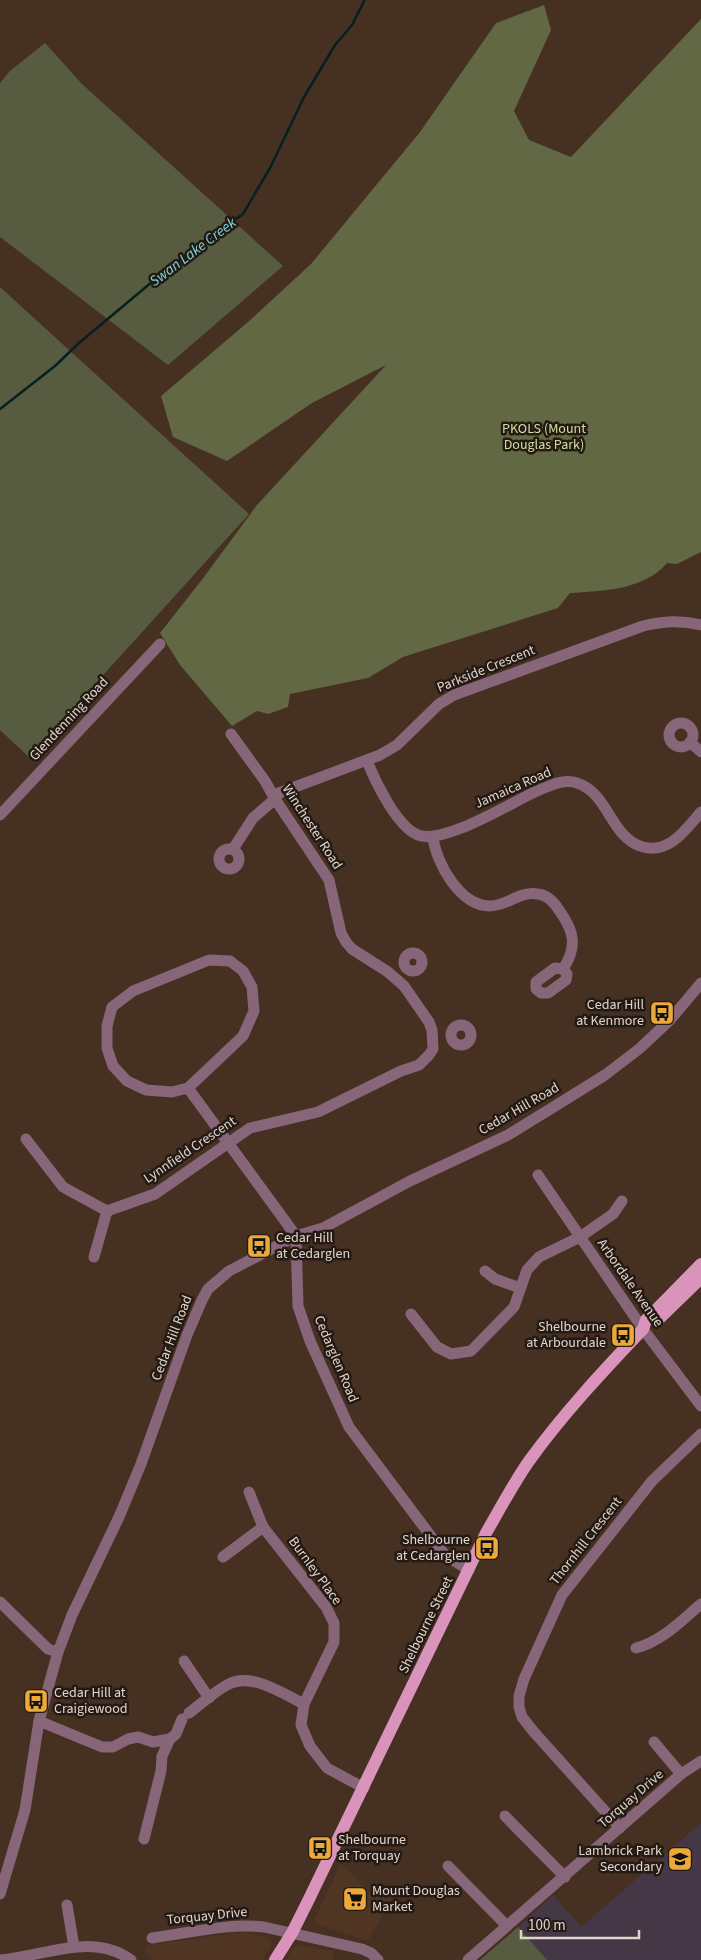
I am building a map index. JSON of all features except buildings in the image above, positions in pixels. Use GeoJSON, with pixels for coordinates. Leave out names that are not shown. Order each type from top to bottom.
{"type":"FeatureCollection","features":[{"type":"Feature","properties":{"kind":"main road","name":"Shelbourne Street"},"geometry":{"type":"LineString","coordinates":[[275,1960],[292,1933],[364,1788],[486,1533],[528,1463],[574,1405],[643,1329],[646,1320],[701,1264]]}},
{"type":"Feature","properties":{"kind":"main road","name":"Shelbourne Street"},"geometry":{"type":"LineString","coordinates":[[643,1329],[650,1327],[701,1278]]}},
{"type":"Feature","properties":{"kind":"street","name":"Parkside Crescent"},"geometry":{"type":"LineString","coordinates":[[233,849],[253,818],[275,799],[279,793],[367,761],[397,746],[439,704],[454,695],[643,626],[663,621],[689,622],[701,626]]}},
{"type":"Feature","properties":{"kind":"street","name":"Glendenning Road"},"geometry":{"type":"LineString","coordinates":[[0,815],[160,644]]}},
{"type":"Feature","properties":{"kind":"street","name":"Winchester Road"},"geometry":{"type":"LineString","coordinates":[[231,734],[265,781],[329,880],[341,932],[346,942],[352,949],[404,986],[429,1022],[433,1040]]}},
{"type":"Feature","properties":{"kind":"street"},"geometry":{"type":"LineString","coordinates":[[690,742],[701,752]]}},
{"type":"Feature","properties":{"kind":"street"},"geometry":{"type":"LineString","coordinates":[[367,761],[376,784],[407,828],[416,834],[433,837],[437,858],[455,886],[470,900],[491,906],[531,893],[540,894],[555,904],[572,930],[572,951],[563,969]]}},
{"type":"Feature","properties":{"kind":"street","name":"Jamaica Road"},"geometry":{"type":"LineString","coordinates":[[433,837],[451,833],[526,796],[565,782],[575,782],[593,792],[628,839],[638,846],[648,849],[661,848],[672,843],[701,812]]}},
{"type":"Feature","properties":{"kind":"street"},"geometry":{"type":"LineString","coordinates":[[209,960],[230,961],[243,970],[252,987],[254,1011],[243,1036],[188,1088],[172,1092],[146,1090],[127,1081],[113,1066],[107,1048],[107,1026],[112,1007],[133,991],[209,960]]}},
{"type":"Feature","properties":{"kind":"street"},"geometry":{"type":"LineString","coordinates":[[396,980],[406,968]]}},
{"type":"Feature","properties":{"kind":"street","name":"Cedar Hill Road"},"geometry":{"type":"LineString","coordinates":[[0,1894],[3,1872],[25,1810],[39,1721],[58,1652],[72,1614],[141,1464],[202,1300],[212,1285],[229,1271],[296,1236],[323,1228],[410,1181],[508,1135],[560,1103],[604,1075],[639,1049],[670,1020],[701,983]]}},
{"type":"Feature","properties":{"kind":"street"},"geometry":{"type":"LineString","coordinates":[[433,1040],[452,1036]]}},
{"type":"Feature","properties":{"kind":"street","name":"Lynnfield Crescent"},"geometry":{"type":"LineString","coordinates":[[107,1212],[155,1194],[250,1128],[318,1112],[401,1071],[419,1065],[430,1055],[433,1048],[433,1040]]}},
{"type":"Feature","properties":{"kind":"street"},"geometry":{"type":"LineString","coordinates":[[188,1088],[296,1236]]}},
{"type":"Feature","properties":{"kind":"street"},"geometry":{"type":"LineString","coordinates":[[26,1139],[63,1187],[107,1212],[94,1257]]}},
{"type":"Feature","properties":{"kind":"street","name":"Arbordale Avenue"},"geometry":{"type":"LineString","coordinates":[[538,1175],[643,1329],[701,1406]]}},
{"type":"Feature","properties":{"kind":"street"},"geometry":{"type":"LineString","coordinates":[[411,1314],[437,1347],[451,1354],[471,1351],[514,1307],[527,1270],[539,1257],[580,1237],[613,1214],[622,1202]]}},
{"type":"Feature","properties":{"kind":"street","name":"Cedarglen Road"},"geometry":{"type":"LineString","coordinates":[[296,1236],[298,1306],[310,1341],[349,1427],[445,1555],[469,1570]]}},
{"type":"Feature","properties":{"kind":"street"},"geometry":{"type":"LineString","coordinates":[[485,1271],[495,1280],[520,1288]]}},
{"type":"Feature","properties":{"kind":"street","name":"Thornhill Crescent"},"geometry":{"type":"LineString","coordinates":[[620,1828],[528,1724],[522,1716],[519,1707],[519,1696],[524,1679],[562,1595],[652,1481],[701,1434]]}},
{"type":"Feature","properties":{"kind":"street","name":"Burnley Place"},"geometry":{"type":"LineString","coordinates":[[249,1492],[263,1526],[326,1607],[334,1623],[334,1642],[304,1704],[301,1725],[310,1746],[327,1768],[364,1788]]}},
{"type":"Feature","properties":{"kind":"street"},"geometry":{"type":"LineString","coordinates":[[222,1557],[263,1526]]}},
{"type":"Feature","properties":{"kind":"street"},"geometry":{"type":"LineString","coordinates":[[0,1602],[48,1649],[58,1652]]}},
{"type":"Feature","properties":{"kind":"street"},"geometry":{"type":"LineString","coordinates":[[636,1648],[648,1645],[659,1639],[701,1604]]}},
{"type":"Feature","properties":{"kind":"street"},"geometry":{"type":"LineString","coordinates":[[184,1661],[209,1698]]}},
{"type":"Feature","properties":{"kind":"street"},"geometry":{"type":"LineString","coordinates":[[144,1839],[161,1771],[162,1756],[170,1739],[176,1734],[186,1716],[228,1684],[254,1681],[304,1704]]}},
{"type":"Feature","properties":{"kind":"street"},"geometry":{"type":"LineString","coordinates":[[39,1721],[102,1747],[113,1747],[128,1739],[138,1737],[153,1742],[170,1739]]}},
{"type":"Feature","properties":{"kind":"street"},"geometry":{"type":"LineString","coordinates":[[153,1742],[162,1756]]}},
{"type":"Feature","properties":{"kind":"street"},"geometry":{"type":"LineString","coordinates":[[654,1742],[681,1774]]}},
{"type":"Feature","properties":{"kind":"street","name":"Torquay Drive"},"geometry":{"type":"LineString","coordinates":[[468,1960],[681,1774],[701,1761]]}},
{"type":"Feature","properties":{"kind":"street"},"geometry":{"type":"LineString","coordinates":[[506,1816],[565,1877]]}},
{"type":"Feature","properties":{"kind":"street"},"geometry":{"type":"LineString","coordinates":[[448,1866],[507,1926]]}},
{"type":"Feature","properties":{"kind":"street"},"geometry":{"type":"LineString","coordinates":[[67,1905],[74,1947]]}},
{"type":"Feature","properties":{"kind":"street","name":"Torquay Drive"},"geometry":{"type":"LineString","coordinates":[[152,1938],[232,1926],[264,1927],[362,1949],[378,1960]]}},
{"type":"Feature","properties":{"kind":"street"},"geometry":{"type":"LineString","coordinates":[[0,1960],[74,1947],[101,1946],[117,1951],[131,1960]]}},
{"type":"Feature","properties":{"kind":"shaded area","name":"Lambrick Park Secondary"},"geometry":{"type":"Polygon","coordinates":[[[701,1823],[701,1960],[547,1960],[518,1927],[553,1895],[581,1927],[701,1823]]]}},
{"type":"Feature","properties":{"kind":"shaded area"},"geometry":{"type":"Polygon","coordinates":[[[341,1863],[371,1895],[392,1899],[368,1941],[313,1923],[341,1863]]]}},
{"type":"Feature","properties":{"kind":"shaded area"},"geometry":{"type":"Polygon","coordinates":[[[232,1933],[249,1933],[267,1938],[271,1941],[271,1946],[262,1960],[152,1960],[146,1952],[146,1948],[149,1945],[232,1933]]]}},
{"type":"Feature","properties":{"kind":"shaded area"},"geometry":{"type":"Polygon","coordinates":[[[299,1945],[334,1951],[332,1960],[286,1960],[293,1948],[299,1945]]]}},
{"type":"Feature","properties":{"kind":"green space","name":"PKOLS (Mount Douglas Park)"},"geometry":{"type":"Polygon","coordinates":[[[544,5],[551,30],[514,111],[529,140],[571,157],[701,19],[701,552],[677,564],[667,563],[658,572],[635,584],[609,590],[570,593],[558,608],[403,657],[368,678],[290,694],[288,707],[268,714],[257,711],[232,726],[180,665],[160,633],[257,505],[386,365],[312,403],[227,461],[173,437],[161,396],[248,322],[311,264],[420,132],[496,23],[544,5]]]}},
{"type":"Feature","properties":{"kind":"green space"},"geometry":{"type":"Polygon","coordinates":[[[45,43],[82,84],[283,266],[168,365],[0,237],[0,83],[10,71],[45,43]]]}},
{"type":"Feature","properties":{"kind":"green space"},"geometry":{"type":"Polygon","coordinates":[[[0,287],[249,514],[29,757],[0,730],[0,287]]]}},
{"type":"Feature","properties":{"kind":"green space"},"geometry":{"type":"Polygon","coordinates":[[[518,1927],[547,1960],[480,1960],[518,1927]]]}},
{"type":"Feature","properties":{"kind":"waterway","name":"Swan Lake Creek"},"geometry":{"type":"LineString","coordinates":[[0,409],[55,366],[79,343],[171,266],[243,214],[270,168],[304,97],[335,45],[352,25],[364,1]]}},
{"type":"Feature","properties":{"kind":"place","name":"Cedar Hill at Kenmore"},"geometry":{"type":"Point","coordinates":[662,1013]}},
{"type":"Feature","properties":{"kind":"place","name":"Cedar Hill at Cedarglen"},"geometry":{"type":"Point","coordinates":[259,1246]}},
{"type":"Feature","properties":{"kind":"place","name":"Shelbourne at Arbourdale"},"geometry":{"type":"Point","coordinates":[623,1335]}},
{"type":"Feature","properties":{"kind":"place","name":"Shelbourne at Cedarglen"},"geometry":{"type":"Point","coordinates":[487,1548]}},
{"type":"Feature","properties":{"kind":"place","name":"Cedar Hill at Craigiewood"},"geometry":{"type":"Point","coordinates":[36,1701]}},
{"type":"Feature","properties":{"kind":"place","name":"Shelbourne at Torquay"},"geometry":{"type":"Point","coordinates":[320,1848]}},
{"type":"Feature","properties":{"kind":"place","name":"Lambrick Park Secondary"},"geometry":{"type":"Point","coordinates":[680,1859]}},
{"type":"Feature","properties":{"kind":"place","name":"Mount Douglas Market"},"geometry":{"type":"Point","coordinates":[355,1899]}}]}
